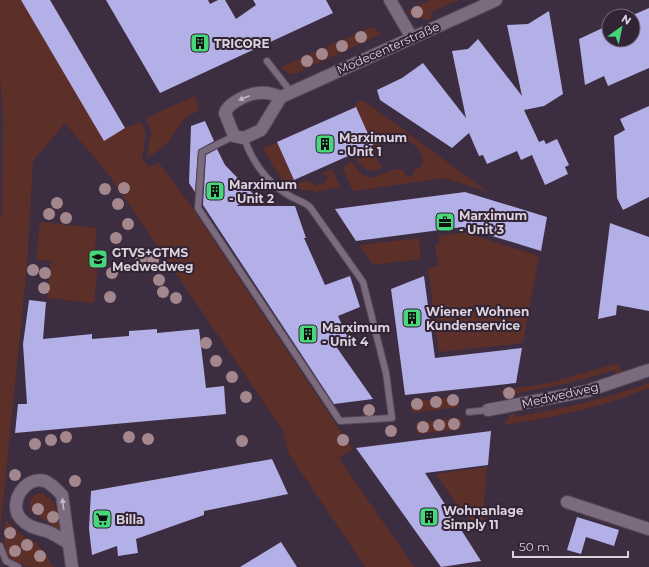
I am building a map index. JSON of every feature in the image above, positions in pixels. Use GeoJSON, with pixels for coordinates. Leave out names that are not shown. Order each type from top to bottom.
{"type":"FeatureCollection","features":[{"type":"Feature","properties":{"kind":"street"},"geometry":{"type":"LineString","coordinates":[[390,0],[412,38]]}},
{"type":"Feature","properties":{"kind":"street","name":"Modecenterstraße"},"geometry":{"type":"LineString","coordinates":[[286,94],[496,0]]}},
{"type":"Feature","properties":{"kind":"street"},"geometry":{"type":"LineString","coordinates":[[257,92],[286,94],[261,130],[239,137],[225,113],[230,104],[257,92]]}},
{"type":"Feature","properties":{"kind":"street","name":"Medwedweg"},"geometry":{"type":"LineString","coordinates":[[488,410],[587,391],[649,370]]}},
{"type":"Feature","properties":{"kind":"street"},"geometry":{"type":"LineString","coordinates":[[68,543],[47,531],[30,527],[20,519],[16,510],[17,497],[26,484],[32,481],[45,481],[54,486],[62,495],[72,567]]}},
{"type":"Feature","properties":{"kind":"street"},"geometry":{"type":"LineString","coordinates":[[567,502],[649,529]]}},
{"type":"Feature","properties":{"kind":"lane"},"geometry":{"type":"LineString","coordinates":[[267,61],[286,94]]}},
{"type":"Feature","properties":{"kind":"lane"},"geometry":{"type":"LineString","coordinates":[[239,137],[257,166],[279,189],[290,196],[304,201],[310,207],[363,282],[386,373],[392,418],[340,421],[198,208],[202,152],[239,137]]}},
{"type":"Feature","properties":{"kind":"lane","name":"Medwedweg"},"geometry":{"type":"LineString","coordinates":[[469,412],[488,410]]}},
{"type":"Feature","properties":{"kind":"lane"},"geometry":{"type":"LineString","coordinates":[[0,546],[6,561],[18,567]]}},
{"type":"Feature","properties":{"kind":"shaded area"},"geometry":{"type":"Polygon","coordinates":[[[0,0],[50,0],[125,128],[141,122],[146,134],[142,158],[148,167],[159,163],[191,206],[353,450],[339,458],[414,567],[365,567],[289,454],[283,431],[109,175],[65,123],[33,161],[27,266],[0,532],[0,219],[2,213],[3,119],[0,77],[0,0]]]}},
{"type":"Feature","properties":{"kind":"shaded area"},"geometry":{"type":"Polygon","coordinates":[[[431,0],[459,0],[431,12],[432,18],[427,20],[414,17],[406,11],[431,0]]]}},
{"type":"Feature","properties":{"kind":"shaded area"},"geometry":{"type":"Polygon","coordinates":[[[369,28],[374,28],[381,34],[294,74],[288,73],[281,67],[369,28]]]}},
{"type":"Feature","properties":{"kind":"shaded area"},"geometry":{"type":"Polygon","coordinates":[[[195,96],[199,109],[184,120],[169,141],[161,149],[147,157],[151,132],[146,118],[195,96]]]}},
{"type":"Feature","properties":{"kind":"shaded area"},"geometry":{"type":"Polygon","coordinates":[[[362,100],[488,192],[445,178],[353,191],[343,168],[351,161],[365,176],[374,177],[397,169],[402,170],[407,176],[413,176],[414,170],[421,167],[423,161],[418,149],[414,145],[397,137],[384,135],[375,154],[382,167],[373,171],[365,169],[355,159],[375,150],[354,105],[362,100]]]}},
{"type":"Feature","properties":{"kind":"shaded area"},"geometry":{"type":"Polygon","coordinates":[[[277,142],[296,185],[307,180],[315,185],[323,184],[328,178],[326,175],[320,174],[332,169],[340,187],[315,192],[314,190],[296,188],[282,179],[263,149],[277,142]]]}},
{"type":"Feature","properties":{"kind":"shaded area"},"geometry":{"type":"Polygon","coordinates":[[[40,222],[97,228],[93,265],[98,266],[94,303],[47,298],[51,261],[36,260],[40,222]]]}},
{"type":"Feature","properties":{"kind":"shaded area"},"geometry":{"type":"Polygon","coordinates":[[[463,232],[539,256],[523,343],[439,352],[428,268],[438,266],[435,244],[439,244],[439,236],[463,232]]]}},
{"type":"Feature","properties":{"kind":"shaded area"},"geometry":{"type":"Polygon","coordinates":[[[419,238],[421,259],[372,265],[360,245],[419,238]]]}},
{"type":"Feature","properties":{"kind":"shaded area"},"geometry":{"type":"Polygon","coordinates":[[[618,363],[622,372],[620,374],[617,375],[615,370],[565,384],[513,394],[513,400],[509,400],[499,391],[549,383],[618,363]]]}},
{"type":"Feature","properties":{"kind":"shaded area"},"geometry":{"type":"Polygon","coordinates":[[[649,383],[649,388],[613,401],[559,415],[503,425],[511,414],[514,413],[515,417],[566,407],[599,399],[649,383]]]}},
{"type":"Feature","properties":{"kind":"shaded area"},"geometry":{"type":"Polygon","coordinates":[[[458,396],[459,407],[412,413],[410,402],[458,396]]]}},
{"type":"Feature","properties":{"kind":"shaded area"},"geometry":{"type":"Polygon","coordinates":[[[461,418],[462,429],[418,434],[414,423],[461,418]]]}},
{"type":"Feature","properties":{"kind":"shaded area"},"geometry":{"type":"Polygon","coordinates":[[[487,467],[482,525],[475,525],[464,510],[457,505],[436,474],[487,467]]]}},
{"type":"Feature","properties":{"kind":"shaded area"},"geometry":{"type":"Polygon","coordinates":[[[39,493],[48,497],[54,505],[62,524],[60,529],[57,529],[31,511],[30,501],[34,495],[39,493]]]}},
{"type":"Feature","properties":{"kind":"shaded area"},"geometry":{"type":"Polygon","coordinates":[[[7,521],[22,535],[36,543],[45,553],[53,567],[19,565],[12,561],[5,548],[5,522],[7,521]]]}},
{"type":"Feature","properties":{"kind":"building"},"geometry":{"type":"Polygon","coordinates":[[[21,0],[50,0],[125,128],[104,141],[21,0]]]}},
{"type":"Feature","properties":{"kind":"building","name":"TRICORE"},"geometry":{"type":"Polygon","coordinates":[[[106,0],[208,0],[210,4],[218,0],[225,0],[236,19],[256,5],[253,0],[326,0],[333,13],[160,93],[106,0]]]}},
{"type":"Feature","properties":{"kind":"building"},"geometry":{"type":"Polygon","coordinates":[[[649,8],[649,68],[608,86],[604,76],[585,85],[579,39],[601,29],[601,48],[641,48],[641,12],[649,8]]]}},
{"type":"Feature","properties":{"kind":"building"},"geometry":{"type":"Polygon","coordinates":[[[549,11],[563,94],[544,106],[524,110],[539,142],[544,140],[546,144],[557,139],[569,165],[565,167],[568,174],[545,185],[532,155],[521,160],[517,151],[487,164],[483,155],[479,156],[469,133],[452,148],[380,100],[377,90],[402,78],[423,63],[466,118],[452,51],[468,49],[478,39],[522,96],[507,25],[528,24],[549,11]]]}},
{"type":"Feature","properties":{"kind":"building"},"geometry":{"type":"Polygon","coordinates":[[[649,106],[649,197],[623,210],[617,198],[614,136],[625,130],[620,119],[649,106]]]}},
{"type":"Feature","properties":{"kind":"building","name":"Marximum - Unit 1"},"geometry":{"type":"Polygon","coordinates":[[[356,107],[373,145],[294,180],[277,142],[356,107]]]}},
{"type":"Feature","properties":{"kind":"building"},"geometry":{"type":"Polygon","coordinates":[[[205,121],[214,141],[198,150],[195,192],[189,183],[191,126],[205,121]]]}},
{"type":"Feature","properties":{"kind":"building"},"geometry":{"type":"Polygon","coordinates":[[[217,149],[225,165],[256,197],[236,206],[295,206],[306,238],[304,238],[325,285],[350,276],[360,307],[338,316],[348,338],[335,345],[373,399],[334,404],[203,205],[206,155],[217,149]]]}},
{"type":"Feature","properties":{"kind":"building","name":"Marximum - Unit 3"},"geometry":{"type":"Polygon","coordinates":[[[465,192],[547,217],[541,251],[463,227],[356,241],[335,209],[465,192]]]}},
{"type":"Feature","properties":{"kind":"building"},"geometry":{"type":"Polygon","coordinates":[[[610,223],[649,237],[649,311],[617,305],[616,315],[598,319],[610,223]]]}},
{"type":"Feature","properties":{"kind":"building","name":"Wiener Wohnen Kundenservice"},"geometry":{"type":"Polygon","coordinates":[[[424,276],[435,358],[522,348],[516,383],[405,395],[391,289],[424,276]]]}},
{"type":"Feature","properties":{"kind":"building"},"geometry":{"type":"Polygon","coordinates":[[[29,300],[46,302],[43,339],[92,334],[92,339],[129,336],[129,331],[157,329],[157,333],[199,329],[206,388],[224,386],[226,414],[15,433],[18,404],[27,404],[23,344],[29,300]]]}},
{"type":"Feature","properties":{"kind":"building","name":"Wohnanlage Simply 11"},"geometry":{"type":"Polygon","coordinates":[[[491,431],[488,465],[425,473],[481,561],[441,567],[356,448],[491,431]]]}},
{"type":"Feature","properties":{"kind":"building"},"geometry":{"type":"Polygon","coordinates":[[[272,459],[288,494],[204,511],[204,515],[136,539],[138,553],[118,556],[117,546],[92,555],[89,529],[91,491],[272,459]]]}},
{"type":"Feature","properties":{"kind":"building"},"geometry":{"type":"Polygon","coordinates":[[[577,517],[619,530],[614,546],[586,537],[581,554],[567,550],[577,517]]]}},
{"type":"Feature","properties":{"kind":"building"},"geometry":{"type":"Polygon","coordinates":[[[281,542],[297,567],[240,567],[281,542]]]}},
{"type":"Feature","properties":{"kind":"place","name":"TRICORE"},"geometry":{"type":"Point","coordinates":[200,43]}},
{"type":"Feature","properties":{"kind":"place","name":"Marximum - Unit 1"},"geometry":{"type":"Point","coordinates":[325,144]}},
{"type":"Feature","properties":{"kind":"place","name":"Marximum - Unit 2"},"geometry":{"type":"Point","coordinates":[215,191]}},
{"type":"Feature","properties":{"kind":"place","name":"Marximum - Unit 3"},"geometry":{"type":"Point","coordinates":[445,222]}},
{"type":"Feature","properties":{"kind":"place","name":"GTVS+GTMS Medwedweg"},"geometry":{"type":"Point","coordinates":[98,259]}},
{"type":"Feature","properties":{"kind":"place","name":"Wiener Wohnen Kundenservice"},"geometry":{"type":"Point","coordinates":[412,318]}},
{"type":"Feature","properties":{"kind":"place","name":"Marximum - Unit 4"},"geometry":{"type":"Point","coordinates":[308,334]}},
{"type":"Feature","properties":{"kind":"place","name":"Wohnanlage Simply 11"},"geometry":{"type":"Point","coordinates":[429,517]}},
{"type":"Feature","properties":{"kind":"place","name":"Billa"},"geometry":{"type":"Point","coordinates":[102,519]}}]}
